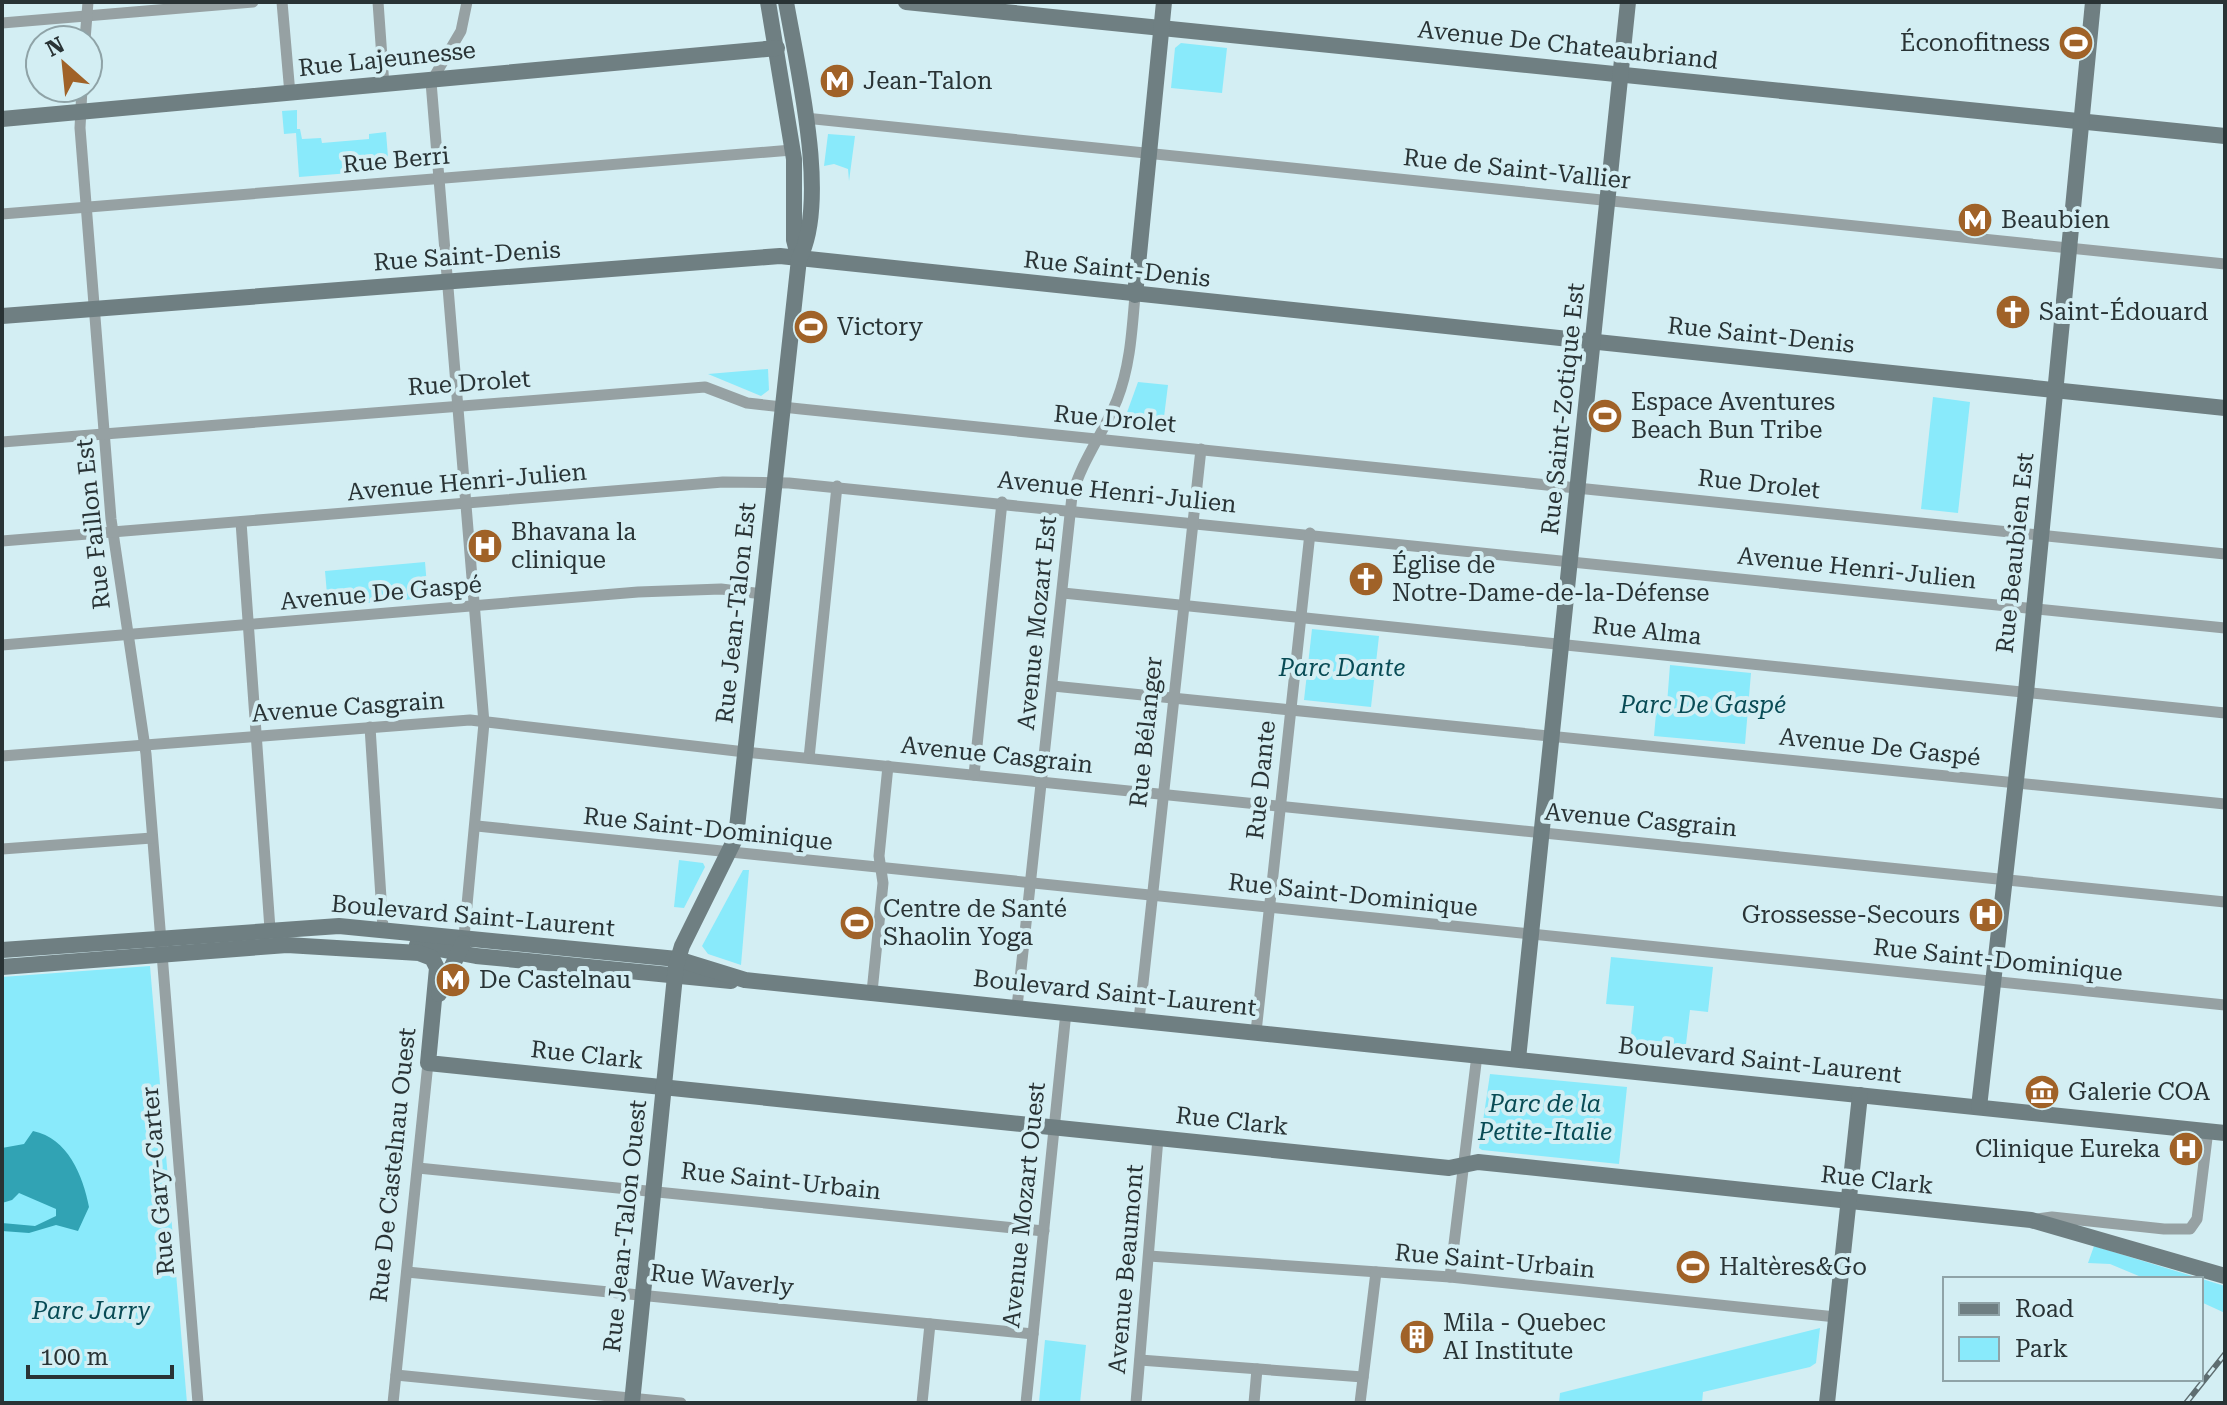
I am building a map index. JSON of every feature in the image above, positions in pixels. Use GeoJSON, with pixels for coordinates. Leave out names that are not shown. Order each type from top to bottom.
{"type":"FeatureCollection","features":[{"type":"Feature","properties":{"kind":"main road","name":"Rue Jean-Talon Est"},"geometry":{"type":"LineString","coordinates":[[677,959],[736,837],[799,259],[794,240],[792,150],[768,2]]}},
{"type":"Feature","properties":{"kind":"main road","name":"Rue Jean-Talon Est"},"geometry":{"type":"LineString","coordinates":[[786,2],[805,118],[811,183],[806,246],[799,259]]}},
{"type":"Feature","properties":{"kind":"main road","name":"Avenue De Chateaubriand"},"geometry":{"type":"LineString","coordinates":[[906,2],[2225,136]]}},
{"type":"Feature","properties":{"kind":"main road"},"geometry":{"type":"LineString","coordinates":[[1135,295],[1164,2]]}},
{"type":"Feature","properties":{"kind":"main road","name":"Rue Saint-Zotique Est"},"geometry":{"type":"LineString","coordinates":[[1518,1059],[1610,201],[1628,2]]}},
{"type":"Feature","properties":{"kind":"main road","name":"Rue Beaubien Est"},"geometry":{"type":"LineString","coordinates":[[1979,1107],[2026,692],[2093,2]]}},
{"type":"Feature","properties":{"kind":"main road","name":"Rue Lajeunesse"},"geometry":{"type":"LineString","coordinates":[[2,119],[777,48]]}},
{"type":"Feature","properties":{"kind":"main road","name":"Rue Saint-Denis"},"geometry":{"type":"LineString","coordinates":[[2,316],[753,257],[799,259],[2225,408]]}},
{"type":"Feature","properties":{"kind":"main road","name":"Boulevard Saint-Laurent"},"geometry":{"type":"LineString","coordinates":[[2,950],[270,929],[383,929],[462,944],[476,956],[675,977],[872,992],[2225,1133]]}},
{"type":"Feature","properties":{"kind":"main road","name":"Boulevard Saint-Laurent"},"geometry":{"type":"LineString","coordinates":[[375,949],[402,945],[462,944],[677,959],[745,980]]}},
{"type":"Feature","properties":{"kind":"main road","name":"Rue De Castelnau Ouest"},"geometry":{"type":"LineString","coordinates":[[428,1063],[434,1003],[462,944]]}},
{"type":"Feature","properties":{"kind":"main road","name":"Boulevard Saint-Laurent"},"geometry":{"type":"LineString","coordinates":[[2,967],[287,945],[375,949],[432,958],[437,971],[434,1003]]}},
{"type":"Feature","properties":{"kind":"main road","name":"Rue Jean-Talon Ouest"},"geometry":{"type":"LineString","coordinates":[[632,1401],[677,959]]}},
{"type":"Feature","properties":{"kind":"main road","name":"Rue Clark"},"geometry":{"type":"LineString","coordinates":[[428,1063],[1449,1168],[1478,1162],[2031,1220],[2225,1276]]}},
{"type":"Feature","properties":{"kind":"main road"},"geometry":{"type":"LineString","coordinates":[[1827,1403],[1860,1095]]}},
{"type":"Feature","properties":{"kind":"street"},"geometry":{"type":"LineString","coordinates":[[86,24],[88,2]]}},
{"type":"Feature","properties":{"kind":"street"},"geometry":{"type":"LineString","coordinates":[[2,23],[253,2]]}},
{"type":"Feature","properties":{"kind":"street"},"geometry":{"type":"LineString","coordinates":[[282,2],[290,94]]}},
{"type":"Feature","properties":{"kind":"street"},"geometry":{"type":"LineString","coordinates":[[378,2],[384,86]]}},
{"type":"Feature","properties":{"kind":"street"},"geometry":{"type":"LineString","coordinates":[[462,944],[477,826],[484,723],[431,82],[461,31],[467,2]]}},
{"type":"Feature","properties":{"kind":"street","name":"Rue Faillon Est"},"geometry":{"type":"LineString","coordinates":[[81,104],[86,207],[113,532],[145,745],[162,955]]}},
{"type":"Feature","properties":{"kind":"street","name":"Rue de Saint-Vallier"},"geometry":{"type":"LineString","coordinates":[[805,118],[2225,264]]}},
{"type":"Feature","properties":{"kind":"street","name":"Rue Berri"},"geometry":{"type":"LineString","coordinates":[[2,214],[792,150]]}},
{"type":"Feature","properties":{"kind":"street"},"geometry":{"type":"LineString","coordinates":[[1096,438],[1112,412],[1125,375],[1135,295]]}},
{"type":"Feature","properties":{"kind":"street","name":"Rue Drolet"},"geometry":{"type":"LineString","coordinates":[[2,442],[705,387],[747,403],[2225,554]]}},
{"type":"Feature","properties":{"kind":"street","name":"Avenue Mozart Est"},"geometry":{"type":"LineString","coordinates":[[1017,1007],[1071,509],[1081,469],[1096,438]]}},
{"type":"Feature","properties":{"kind":"street","name":"Rue Bélanger"},"geometry":{"type":"LineString","coordinates":[[1139,1020],[1201,449]]}},
{"type":"Feature","properties":{"kind":"street","name":"Avenue Henri-Julien"},"geometry":{"type":"LineString","coordinates":[[2,541],[723,482],[837,486],[2225,628]]}},
{"type":"Feature","properties":{"kind":"street"},"geometry":{"type":"LineString","coordinates":[[809,758],[837,486]]}},
{"type":"Feature","properties":{"kind":"street"},"geometry":{"type":"LineString","coordinates":[[974,775],[1002,502]]}},
{"type":"Feature","properties":{"kind":"street"},"geometry":{"type":"LineString","coordinates":[[241,522],[270,929]]}},
{"type":"Feature","properties":{"kind":"street","name":"Rue Dante"},"geometry":{"type":"LineString","coordinates":[[1256,1032],[1310,533]]}},
{"type":"Feature","properties":{"kind":"street","name":"Avenue De Gaspé"},"geometry":{"type":"LineString","coordinates":[[2,645],[638,592],[721,589],[763,594]]}},
{"type":"Feature","properties":{"kind":"street","name":"Rue Alma"},"geometry":{"type":"LineString","coordinates":[[1063,593],[2225,713]]}},
{"type":"Feature","properties":{"kind":"street","name":"Avenue De Gaspé"},"geometry":{"type":"LineString","coordinates":[[1053,686],[2225,804]]}},
{"type":"Feature","properties":{"kind":"street","name":"Avenue Casgrain"},"geometry":{"type":"LineString","coordinates":[[2,756],[470,720],[745,752],[2225,902]]}},
{"type":"Feature","properties":{"kind":"street"},"geometry":{"type":"LineString","coordinates":[[370,727],[383,929]]}},
{"type":"Feature","properties":{"kind":"street"},"geometry":{"type":"LineString","coordinates":[[872,992],[883,883],[879,852],[888,766]]}},
{"type":"Feature","properties":{"kind":"street","name":"Rue Saint-Dominique"},"geometry":{"type":"LineString","coordinates":[[477,826],[2225,1005]]}},
{"type":"Feature","properties":{"kind":"street"},"geometry":{"type":"LineString","coordinates":[[2,849],[152,838]]}},
{"type":"Feature","properties":{"kind":"street","name":"Rue Gary-Carter"},"geometry":{"type":"LineString","coordinates":[[162,955],[198,1403]]}},
{"type":"Feature","properties":{"kind":"street","name":"Avenue Mozart Ouest"},"geometry":{"type":"LineString","coordinates":[[1026,1403],[1066,1012]]}},
{"type":"Feature","properties":{"kind":"street"},"geometry":{"type":"LineString","coordinates":[[1450,1277],[1477,1055]]}},
{"type":"Feature","properties":{"kind":"street","name":"Rue De Castelnau Ouest"},"geometry":{"type":"LineString","coordinates":[[393,1403],[428,1063]]}},
{"type":"Feature","properties":{"kind":"street","name":"Rue Clark"},"geometry":{"type":"LineString","coordinates":[[2031,1220],[2052,1217],[2177,1231],[2190,1229],[2197,1219],[2208,1130]]}},
{"type":"Feature","properties":{"kind":"street","name":"Avenue Beaumont"},"geometry":{"type":"LineString","coordinates":[[1136,1403],[1158,1138]]}},
{"type":"Feature","properties":{"kind":"street","name":"Rue Saint-Urbain"},"geometry":{"type":"LineString","coordinates":[[418,1168],[653,1189],[1044,1231]]}},
{"type":"Feature","properties":{"kind":"street","name":"Rue Saint-Urbain"},"geometry":{"type":"LineString","coordinates":[[1149,1256],[1450,1277],[1836,1317]]}},
{"type":"Feature","properties":{"kind":"street","name":"Rue Waverly"},"geometry":{"type":"LineString","coordinates":[[407,1272],[1033,1334]]}},
{"type":"Feature","properties":{"kind":"street"},"geometry":{"type":"LineString","coordinates":[[1360,1403],[1376,1272]]}},
{"type":"Feature","properties":{"kind":"street"},"geometry":{"type":"LineString","coordinates":[[922,1403],[930,1324]]}},
{"type":"Feature","properties":{"kind":"street"},"geometry":{"type":"LineString","coordinates":[[1140,1360],[1363,1377]]}},
{"type":"Feature","properties":{"kind":"street"},"geometry":{"type":"LineString","coordinates":[[1254,1403],[1257,1369]]}},
{"type":"Feature","properties":{"kind":"street"},"geometry":{"type":"LineString","coordinates":[[396,1375],[632,1401],[681,1403]]}},
{"type":"Feature","properties":{"kind":"green space"},"geometry":{"type":"Polygon","coordinates":[[[1181,43],[1227,48],[1222,93],[1171,88],[1175,48],[1181,43]]]}},
{"type":"Feature","properties":{"kind":"green space"},"geometry":{"type":"Polygon","coordinates":[[[297,110],[297,129],[300,129],[302,139],[321,138],[322,143],[369,139],[369,134],[386,132],[389,170],[299,177],[296,133],[284,134],[282,111],[297,110]]]}},
{"type":"Feature","properties":{"kind":"green space"},"geometry":{"type":"Polygon","coordinates":[[[828,134],[855,136],[849,181],[848,169],[834,164],[824,166],[828,134]]]}},
{"type":"Feature","properties":{"kind":"green space"},"geometry":{"type":"Polygon","coordinates":[[[768,369],[769,390],[761,396],[708,374],[768,369]]]}},
{"type":"Feature","properties":{"kind":"green space"},"geometry":{"type":"Polygon","coordinates":[[[1138,382],[1168,385],[1162,433],[1121,429],[1138,382]]]}},
{"type":"Feature","properties":{"kind":"green space"},"geometry":{"type":"Polygon","coordinates":[[[1933,397],[1970,402],[1958,513],[1921,509],[1933,397]]]}},
{"type":"Feature","properties":{"kind":"green space"},"geometry":{"type":"Polygon","coordinates":[[[425,562],[428,598],[328,606],[325,571],[425,562]]]}},
{"type":"Feature","properties":{"kind":"green space","name":"Parc Dante"},"geometry":{"type":"Polygon","coordinates":[[[1312,629],[1379,636],[1371,707],[1304,700],[1312,629]]]}},
{"type":"Feature","properties":{"kind":"green space","name":"Parc De Gaspé"},"geometry":{"type":"Polygon","coordinates":[[[1670,665],[1751,673],[1745,744],[1654,736],[1657,703],[1667,704],[1670,665]]]}},
{"type":"Feature","properties":{"kind":"green space"},"geometry":{"type":"Polygon","coordinates":[[[679,860],[703,863],[705,867],[684,908],[674,907],[679,860]]]}},
{"type":"Feature","properties":{"kind":"green space"},"geometry":{"type":"Polygon","coordinates":[[[743,870],[749,870],[741,965],[708,954],[702,946],[743,870]]]}},
{"type":"Feature","properties":{"kind":"green space"},"geometry":{"type":"Polygon","coordinates":[[[1611,957],[1713,967],[1708,1012],[1690,1010],[1684,1061],[1629,1054],[1634,1006],[1606,1004],[1611,957]]]}},
{"type":"Feature","properties":{"kind":"green space","name":"Parc Jarry"},"geometry":{"type":"Polygon","coordinates":[[[150,966],[187,1403],[2,1403],[2,977],[150,966]]]}},
{"type":"Feature","properties":{"kind":"green space","name":"Parc de la Petite-Italie"},"geometry":{"type":"Polygon","coordinates":[[[1490,1074],[1627,1087],[1619,1164],[1479,1148],[1490,1074]]]}},
{"type":"Feature","properties":{"kind":"green space"},"geometry":{"type":"Polygon","coordinates":[[[2094,1246],[2196,1277],[2141,1277],[2110,1264],[2088,1263],[2094,1246]]]}},
{"type":"Feature","properties":{"kind":"green space"},"geometry":{"type":"Polygon","coordinates":[[[2203,1279],[2225,1286],[2225,1313],[2203,1303],[2203,1279]]]}},
{"type":"Feature","properties":{"kind":"green space"},"geometry":{"type":"Polygon","coordinates":[[[1820,1328],[1816,1363],[1810,1367],[1703,1392],[1702,1403],[1559,1403],[1560,1393],[1820,1328]]]}},
{"type":"Feature","properties":{"kind":"green space"},"geometry":{"type":"Polygon","coordinates":[[[1045,1340],[1086,1345],[1080,1403],[1039,1402],[1045,1340]]]}},
{"type":"Feature","properties":{"kind":"shaded area"},"geometry":{"type":"Polygon","coordinates":[[[33,1131],[56,1141],[78,1171],[89,1207],[78,1231],[56,1225],[29,1233],[2,1231],[2,1223],[35,1226],[56,1216],[56,1209],[19,1193],[12,1200],[2,1203],[2,1148],[24,1144],[33,1131]]]}},
{"type":"Feature","properties":{"kind":"railway"},"geometry":{"type":"LineString","coordinates":[[2186,1403],[2225,1354]]}},
{"type":"Feature","properties":{"kind":"place","name":"Éconofitness"},"geometry":{"type":"Point","coordinates":[2076,43]}},
{"type":"Feature","properties":{"kind":"place","name":"Jean-Talon"},"geometry":{"type":"Point","coordinates":[837,81]}},
{"type":"Feature","properties":{"kind":"place","name":"Beaubien"},"geometry":{"type":"Point","coordinates":[1975,220]}},
{"type":"Feature","properties":{"kind":"place","name":"Saint-Édouard"},"geometry":{"type":"Point","coordinates":[2013,312]}},
{"type":"Feature","properties":{"kind":"place","name":"Victory"},"geometry":{"type":"Point","coordinates":[811,327]}},
{"type":"Feature","properties":{"kind":"place","name":"Espace Aventures Beach Bun Tribe"},"geometry":{"type":"Point","coordinates":[1605,416]}},
{"type":"Feature","properties":{"kind":"place","name":"Bhavana la clinique"},"geometry":{"type":"Point","coordinates":[485,546]}},
{"type":"Feature","properties":{"kind":"place","name":"Église de Notre-Dame-de-la-Défense"},"geometry":{"type":"Point","coordinates":[1366,579]}},
{"type":"Feature","properties":{"kind":"place","name":"Grossesse-Secours"},"geometry":{"type":"Point","coordinates":[1986,915]}},
{"type":"Feature","properties":{"kind":"place","name":"Centre de Santé Shaolin Yoga"},"geometry":{"type":"Point","coordinates":[857,923]}},
{"type":"Feature","properties":{"kind":"place","name":"De Castelnau"},"geometry":{"type":"Point","coordinates":[453,980]}},
{"type":"Feature","properties":{"kind":"place","name":"Galerie COA"},"geometry":{"type":"Point","coordinates":[2042,1092]}},
{"type":"Feature","properties":{"kind":"place","name":"Clinique Eureka"},"geometry":{"type":"Point","coordinates":[2186,1149]}},
{"type":"Feature","properties":{"kind":"place","name":"Haltères&Go"},"geometry":{"type":"Point","coordinates":[1693,1267]}},
{"type":"Feature","properties":{"kind":"place","name":"Mila - Quebec AI Institute"},"geometry":{"type":"Point","coordinates":[1417,1337]}}]}
